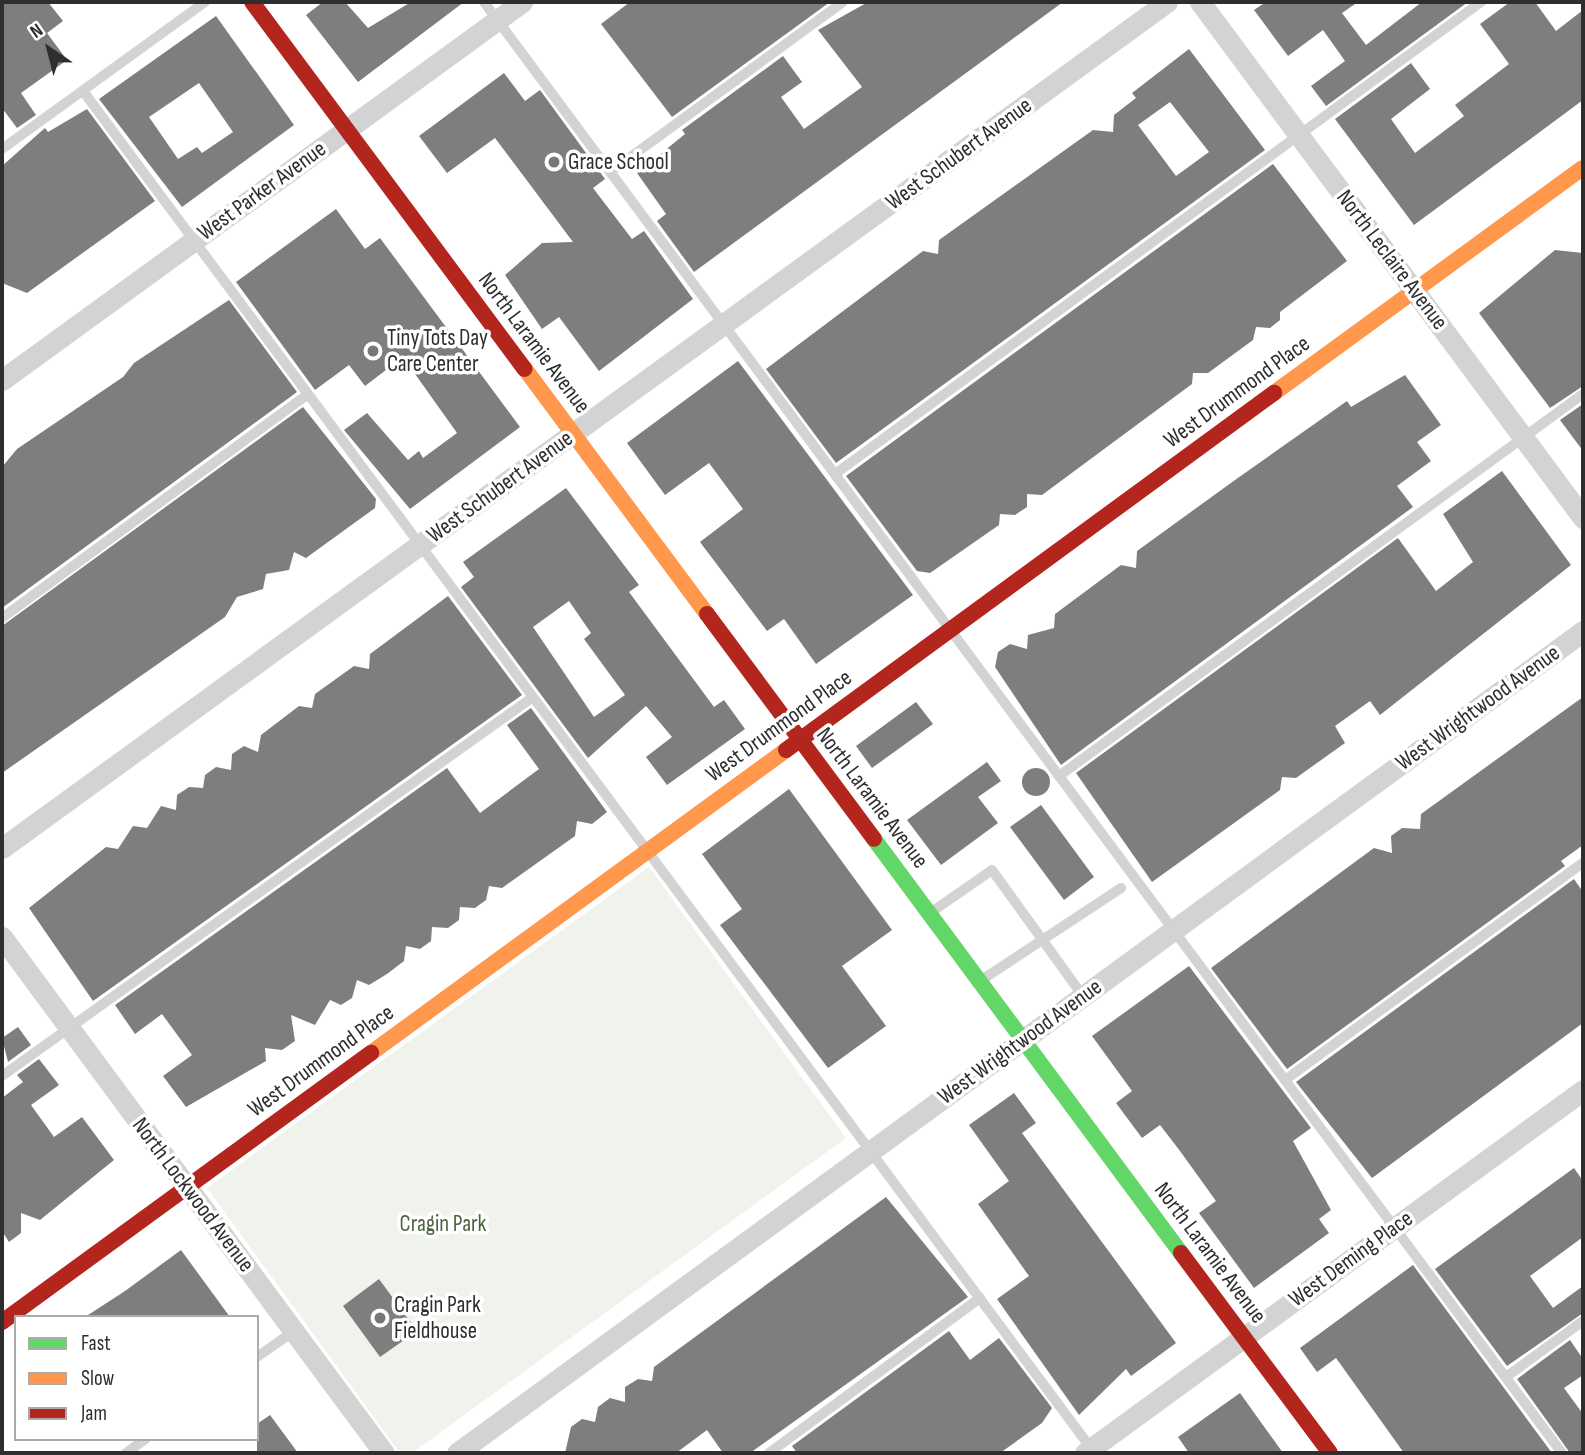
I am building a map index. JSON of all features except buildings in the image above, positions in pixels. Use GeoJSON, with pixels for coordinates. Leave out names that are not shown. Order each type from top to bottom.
{"type":"FeatureCollection","features":[{"type":"Feature","properties":{"kind":"street","name":"North Laramie Avenue"},"geometry":{"type":"LineString","coordinates":[[252,2],[1330,1453]]}},
{"type":"Feature","properties":{"kind":"street","name":"West Parker Avenue"},"geometry":{"type":"LineString","coordinates":[[2,380],[522,2]]}},
{"type":"Feature","properties":{"kind":"street","name":"West Schubert Avenue"},"geometry":{"type":"LineString","coordinates":[[2,848],[1167,2]]}},
{"type":"Feature","properties":{"kind":"street","name":"North Leclaire Avenue"},"geometry":{"type":"LineString","coordinates":[[1200,2],[1583,518]]}},
{"type":"Feature","properties":{"kind":"street","name":"West Drummond Place"},"geometry":{"type":"LineString","coordinates":[[2,1322],[1583,168]]}},
{"type":"Feature","properties":{"kind":"street","name":"West Wrightwood Avenue"},"geometry":{"type":"LineString","coordinates":[[457,1453],[1583,631]]}},
{"type":"Feature","properties":{"kind":"street","name":"North Lockwood Avenue"},"geometry":{"type":"LineString","coordinates":[[2,937],[384,1453]]}},
{"type":"Feature","properties":{"kind":"street","name":"West Deming Place"},"geometry":{"type":"LineString","coordinates":[[1090,1452],[1583,1090]]}},
{"type":"Feature","properties":{"kind":"lane"},"geometry":{"type":"LineString","coordinates":[[2,149],[205,2]]}},
{"type":"Feature","properties":{"kind":"lane"},"geometry":{"type":"LineString","coordinates":[[484,2],[1562,1453]]}},
{"type":"Feature","properties":{"kind":"lane"},"geometry":{"type":"LineString","coordinates":[[610,172],[843,2]]}},
{"type":"Feature","properties":{"kind":"lane"},"geometry":{"type":"LineString","coordinates":[[835,474],[1481,2]]}},
{"type":"Feature","properties":{"kind":"lane"},"geometry":{"type":"LineString","coordinates":[[83,91],[979,1298],[1090,1452]]}},
{"type":"Feature","properties":{"kind":"lane"},"geometry":{"type":"LineString","coordinates":[[2,618],[307,394]]}},
{"type":"Feature","properties":{"kind":"lane"},"geometry":{"type":"LineString","coordinates":[[1059,776],[1583,394]]}},
{"type":"Feature","properties":{"kind":"lane"},"geometry":{"type":"LineString","coordinates":[[2,1076],[533,697]]}},
{"type":"Feature","properties":{"kind":"lane"},"geometry":{"type":"LineString","coordinates":[[1285,1080],[1583,863]]}},
{"type":"Feature","properties":{"kind":"lane"},"geometry":{"type":"LineString","coordinates":[[930,913],[992,870],[1083,996]]}},
{"type":"Feature","properties":{"kind":"lane"},"geometry":{"type":"LineString","coordinates":[[981,981],[1045,943],[1121,888]]}},
{"type":"Feature","properties":{"kind":"lane"},"geometry":{"type":"LineString","coordinates":[[769,1453],[979,1298]]}},
{"type":"Feature","properties":{"kind":"lane"},"geometry":{"type":"LineString","coordinates":[[1506,1377],[1583,1321]]}},
{"type":"Feature","properties":{"kind":"lane"},"geometry":{"type":"LineString","coordinates":[[259,1356],[294,1331]]}},
{"type":"Feature","properties":{"kind":"lane"},"geometry":{"type":"LineString","coordinates":[[126,1453],[142,1441]]}},
{"type":"Feature","properties":{"kind":"green space","name":"Cragin Park"},"geometry":{"type":"Polygon","coordinates":[[[649,867],[846,1138],[412,1453],[400,1453],[207,1188],[649,867]]]}},
{"type":"Feature","properties":{"kind":"traffic: fast"},"geometry":{"type":"LineString","coordinates":[[874,839],[1181,1253]]}},
{"type":"Feature","properties":{"kind":"traffic: slow"},"geometry":{"type":"LineString","coordinates":[[1274,393],[1583,168]]}},
{"type":"Feature","properties":{"kind":"traffic: slow"},"geometry":{"type":"LineString","coordinates":[[525,369],[707,614]]}},
{"type":"Feature","properties":{"kind":"traffic: slow"},"geometry":{"type":"LineString","coordinates":[[371,1053],[786,750]]}},
{"type":"Feature","properties":{"kind":"traffic: jam"},"geometry":{"type":"LineString","coordinates":[[252,2],[525,369]]}},
{"type":"Feature","properties":{"kind":"traffic: jam"},"geometry":{"type":"LineString","coordinates":[[786,750],[1274,393]]}},
{"type":"Feature","properties":{"kind":"traffic: jam"},"geometry":{"type":"LineString","coordinates":[[707,614],[874,839]]}},
{"type":"Feature","properties":{"kind":"traffic: jam"},"geometry":{"type":"LineString","coordinates":[[2,1322],[371,1053]]}},
{"type":"Feature","properties":{"kind":"traffic: jam"},"geometry":{"type":"LineString","coordinates":[[1181,1253],[1330,1453]]}},
{"type":"Feature","properties":{"kind":"place","name":"Grace School"},"geometry":{"type":"Point","coordinates":[554,162]}},
{"type":"Feature","properties":{"kind":"place","name":"Tiny Tots Day Care Center"},"geometry":{"type":"Point","coordinates":[373,351]}},
{"type":"Feature","properties":{"kind":"place","name":"Cragin Park Fieldhouse"},"geometry":{"type":"Point","coordinates":[380,1318]}}]}
